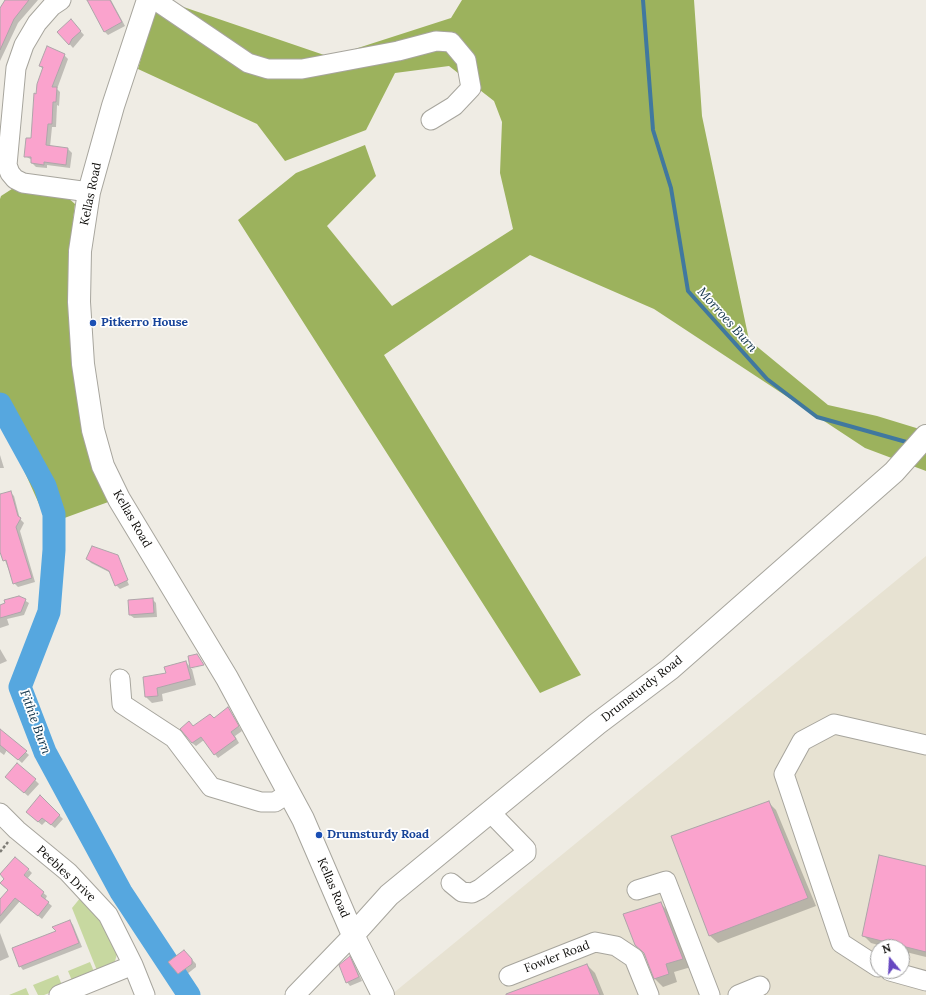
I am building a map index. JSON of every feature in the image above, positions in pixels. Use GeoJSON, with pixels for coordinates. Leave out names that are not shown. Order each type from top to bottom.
{"type":"FeatureCollection","features":[{"type":"Feature","properties":{"kind":"main road","name":"Kellas Road"},"geometry":{"type":"LineString","coordinates":[[148,0],[113,106],[89,192],[80,251],[79,302],[83,364],[91,415],[103,466],[119,499],[227,678],[303,819],[353,935],[383,995]]}},
{"type":"Feature","properties":{"kind":"main road","name":"Drumsturdy Road"},"geometry":{"type":"LineString","coordinates":[[353,935],[389,895],[597,724],[670,669],[894,472],[921,442]]}},
{"type":"Feature","properties":{"kind":"street"},"geometry":{"type":"LineString","coordinates":[[61,0],[52,6],[37,23],[24,45],[16,68],[5,177],[23,182],[89,192]]}},
{"type":"Feature","properties":{"kind":"street"},"geometry":{"type":"LineString","coordinates":[[155,0],[248,63],[268,69],[302,69],[398,51],[436,41],[451,42],[466,60],[471,88],[454,106],[431,120]]}},
{"type":"Feature","properties":{"kind":"street"},"geometry":{"type":"LineString","coordinates":[[120,679],[122,704],[174,738],[211,787],[261,802],[275,802],[289,793]]}},
{"type":"Feature","properties":{"kind":"street"},"geometry":{"type":"LineString","coordinates":[[870,962],[840,943],[784,774],[802,741],[834,724],[926,745]]}},
{"type":"Feature","properties":{"kind":"street"},"geometry":{"type":"LineString","coordinates":[[451,883],[462,892],[472,893],[480,889],[526,853],[526,849],[490,812]]}},
{"type":"Feature","properties":{"kind":"street","name":"Peebles Drive"},"geometry":{"type":"LineString","coordinates":[[0,813],[17,830],[68,872],[86,889],[108,915],[133,965],[145,995]]}},
{"type":"Feature","properties":{"kind":"street"},"geometry":{"type":"LineString","coordinates":[[637,890],[666,881],[710,995]]}},
{"type":"Feature","properties":{"kind":"street"},"geometry":{"type":"LineString","coordinates":[[295,995],[353,935]]}},
{"type":"Feature","properties":{"kind":"street","name":"Fowler Road"},"geometry":{"type":"LineString","coordinates":[[509,976],[595,942],[616,946],[634,958],[649,995]]}},
{"type":"Feature","properties":{"kind":"street"},"geometry":{"type":"LineString","coordinates":[[59,995],[133,965]]}},
{"type":"Feature","properties":{"kind":"street"},"geometry":{"type":"LineString","coordinates":[[910,977],[926,981]]}},
{"type":"Feature","properties":{"kind":"street"},"geometry":{"type":"LineString","coordinates":[[738,995],[760,986]]}},
{"type":"Feature","properties":{"kind":"shaded area"},"geometry":{"type":"Polygon","coordinates":[[[926,556],[926,995],[391,995],[926,556]]]}},
{"type":"Feature","properties":{"kind":"green space"},"geometry":{"type":"Polygon","coordinates":[[[157,0],[163,0],[330,57],[451,18],[462,0],[694,0],[702,116],[749,340],[828,405],[877,416],[926,431],[926,471],[865,448],[654,309],[530,255],[384,355],[581,675],[540,693],[238,220],[296,173],[365,145],[376,176],[327,226],[392,306],[513,229],[500,173],[502,122],[494,101],[449,66],[395,73],[366,130],[285,161],[257,124],[138,69],[157,0]]]}},
{"type":"Feature","properties":{"kind":"green space"},"geometry":{"type":"Polygon","coordinates":[[[15,187],[66,196],[75,204],[69,255],[71,325],[111,501],[48,524],[0,417],[0,199],[1,196],[15,187]]]}},
{"type":"Feature","properties":{"kind":"green space"},"geometry":{"type":"Polygon","coordinates":[[[81,897],[102,919],[118,951],[115,961],[108,969],[98,973],[72,908],[81,897]]]}},
{"type":"Feature","properties":{"kind":"green space"},"geometry":{"type":"Polygon","coordinates":[[[90,962],[95,974],[73,983],[68,971],[90,962]]]}},
{"type":"Feature","properties":{"kind":"green space"},"geometry":{"type":"Polygon","coordinates":[[[58,975],[63,988],[44,995],[38,995],[33,985],[58,975]]]}},
{"type":"Feature","properties":{"kind":"green space"},"geometry":{"type":"Polygon","coordinates":[[[26,988],[29,995],[9,995],[26,988]]]}},
{"type":"Feature","properties":{"kind":"building"},"geometry":{"type":"Polygon","coordinates":[[[5,0],[29,0],[14,19],[0,50],[0,8],[5,0]]]}},
{"type":"Feature","properties":{"kind":"building"},"geometry":{"type":"Polygon","coordinates":[[[87,0],[110,0],[122,22],[104,32],[87,0]]]}},
{"type":"Feature","properties":{"kind":"building"},"geometry":{"type":"Polygon","coordinates":[[[71,19],[81,31],[72,39],[69,45],[57,32],[71,19]]]}},
{"type":"Feature","properties":{"kind":"building"},"geometry":{"type":"Polygon","coordinates":[[[47,46],[65,54],[52,87],[57,87],[56,102],[53,102],[52,124],[48,124],[46,145],[68,148],[66,165],[44,162],[44,165],[31,163],[31,157],[24,157],[26,138],[31,138],[34,93],[36,94],[37,84],[43,67],[39,66],[47,46]]]}},
{"type":"Feature","properties":{"kind":"building"},"geometry":{"type":"Polygon","coordinates":[[[11,491],[18,516],[21,518],[16,527],[32,578],[13,584],[6,560],[3,561],[0,552],[0,494],[11,491]]]}},
{"type":"Feature","properties":{"kind":"building"},"geometry":{"type":"Polygon","coordinates":[[[92,546],[118,555],[128,580],[115,586],[109,571],[86,559],[92,546]]]}},
{"type":"Feature","properties":{"kind":"building"},"geometry":{"type":"Polygon","coordinates":[[[19,596],[26,599],[21,612],[0,618],[0,605],[5,603],[4,600],[19,596]]]}},
{"type":"Feature","properties":{"kind":"building"},"geometry":{"type":"Polygon","coordinates":[[[153,598],[154,613],[129,615],[128,600],[153,598]]]}},
{"type":"Feature","properties":{"kind":"building"},"geometry":{"type":"Polygon","coordinates":[[[197,654],[204,665],[190,668],[188,656],[197,654]]]}},
{"type":"Feature","properties":{"kind":"building"},"geometry":{"type":"Polygon","coordinates":[[[186,661],[191,679],[157,688],[158,696],[145,697],[143,677],[166,673],[164,667],[186,661]]]}},
{"type":"Feature","properties":{"kind":"building"},"geometry":{"type":"Polygon","coordinates":[[[228,707],[239,726],[231,732],[236,739],[214,755],[201,737],[192,743],[180,729],[189,721],[193,726],[210,714],[214,718],[228,707]]]}},
{"type":"Feature","properties":{"kind":"building"},"geometry":{"type":"Polygon","coordinates":[[[0,729],[27,751],[18,760],[0,745],[0,729]]]}},
{"type":"Feature","properties":{"kind":"building"},"geometry":{"type":"Polygon","coordinates":[[[17,763],[36,779],[24,793],[5,777],[17,763]]]}},
{"type":"Feature","properties":{"kind":"building"},"geometry":{"type":"Polygon","coordinates":[[[40,795],[60,815],[51,825],[42,818],[38,822],[26,812],[40,795]]]}},
{"type":"Feature","properties":{"kind":"building"},"geometry":{"type":"Polygon","coordinates":[[[769,801],[808,898],[709,936],[671,836],[769,801]]]}},
{"type":"Feature","properties":{"kind":"building"},"geometry":{"type":"Polygon","coordinates":[[[879,855],[926,866],[926,952],[910,948],[910,939],[874,939],[862,936],[879,855]]]}},
{"type":"Feature","properties":{"kind":"building"},"geometry":{"type":"Polygon","coordinates":[[[15,857],[29,869],[24,875],[44,892],[41,896],[49,902],[38,916],[15,898],[0,916],[0,899],[8,890],[0,883],[4,879],[0,874],[15,857]]]}},
{"type":"Feature","properties":{"kind":"building"},"geometry":{"type":"Polygon","coordinates":[[[661,902],[683,959],[666,964],[669,974],[654,979],[644,953],[635,945],[623,914],[661,902]]]}},
{"type":"Feature","properties":{"kind":"building"},"geometry":{"type":"Polygon","coordinates":[[[70,920],[79,943],[19,967],[12,948],[56,931],[52,927],[70,920]]]}},
{"type":"Feature","properties":{"kind":"building"},"geometry":{"type":"Polygon","coordinates":[[[184,950],[192,959],[192,964],[178,974],[168,962],[184,950]]]}},
{"type":"Feature","properties":{"kind":"building"},"geometry":{"type":"Polygon","coordinates":[[[350,956],[359,977],[346,983],[339,965],[350,956]]]}},
{"type":"Feature","properties":{"kind":"building"},"geometry":{"type":"Polygon","coordinates":[[[587,964],[600,995],[506,995],[506,994],[587,964]]]}},
{"type":"Feature","properties":{"kind":"waterway","name":"Morroes Burn"},"geometry":{"type":"LineString","coordinates":[[643,0],[653,130],[671,188],[688,291],[767,379],[817,417],[910,443]]}},
{"type":"Feature","properties":{"kind":"waterway","name":"Fithie Burn"},"geometry":{"type":"LineString","coordinates":[[0,404],[45,486],[54,514],[54,550],[49,612],[20,687],[45,752],[121,892],[189,995]]}},
{"type":"Feature","properties":{"kind":"place","name":"Pitkerro House"},"geometry":{"type":"Point","coordinates":[93,323]}},
{"type":"Feature","properties":{"kind":"place","name":"Drumsturdy Road"},"geometry":{"type":"Point","coordinates":[319,835]}}]}
